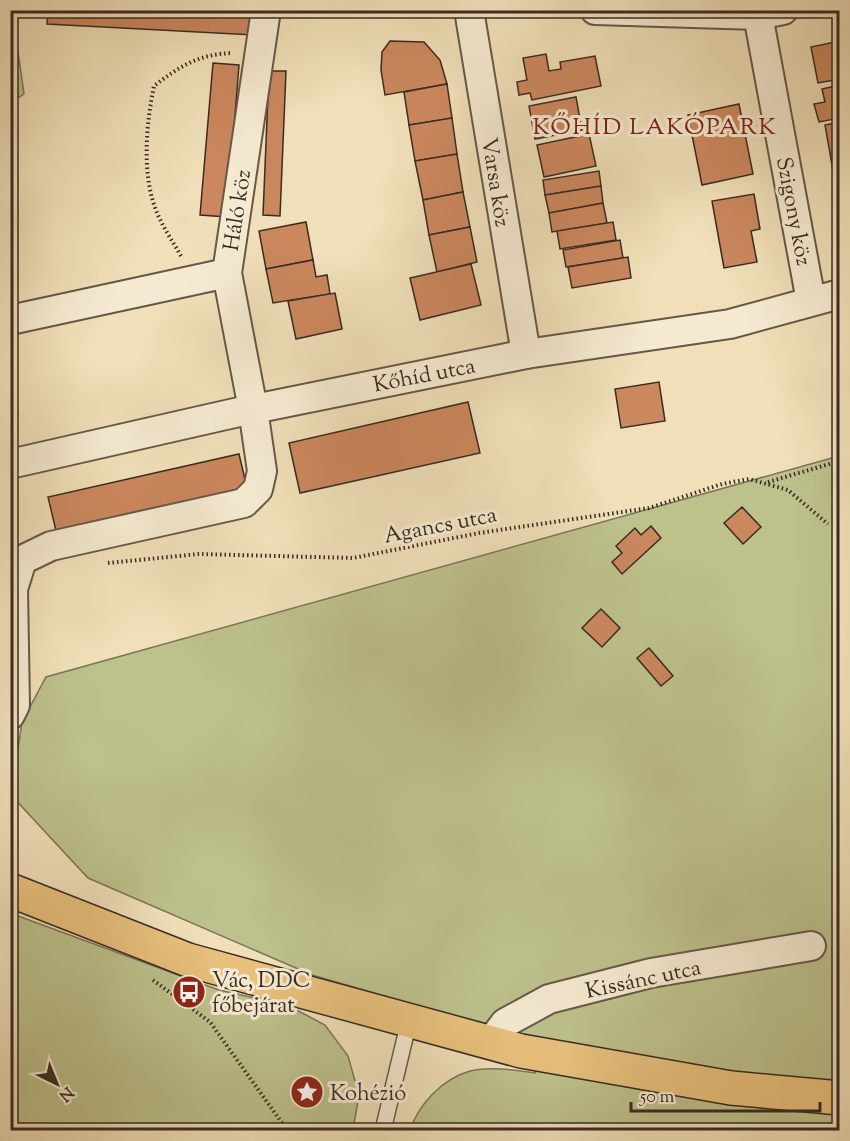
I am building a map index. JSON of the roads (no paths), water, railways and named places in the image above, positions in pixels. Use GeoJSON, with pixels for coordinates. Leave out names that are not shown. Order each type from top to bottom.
{"type":"FeatureCollection","features":[{"type":"Feature","properties":{"kind":"main road"},"geometry":{"type":"LineString","coordinates":[[10,890],[188,960],[409,1022],[573,1061],[731,1088],[840,1098]]}},
{"type":"Feature","properties":{"kind":"street","name":"Háló köz"},"geometry":{"type":"LineString","coordinates":[[10,715],[15,705],[13,590],[22,560],[51,546],[244,502],[258,489],[262,471],[253,409],[227,273],[266,10]]}},
{"type":"Feature","properties":{"kind":"street","name":"Varsa köz"},"geometry":{"type":"LineString","coordinates":[[469,10],[526,354]]}},
{"type":"Feature","properties":{"kind":"street"},"geometry":{"type":"LineString","coordinates":[[595,10],[770,13]]}},
{"type":"Feature","properties":{"kind":"street","name":"Szigony köz"},"geometry":{"type":"LineString","coordinates":[[770,13],[812,301]]}},
{"type":"Feature","properties":{"kind":"street"},"geometry":{"type":"LineString","coordinates":[[10,320],[227,273]]}},
{"type":"Feature","properties":{"kind":"street","name":"Kőhíd utca"},"geometry":{"type":"LineString","coordinates":[[10,464],[253,409],[526,354],[730,324],[840,294]]}},
{"type":"Feature","properties":{"kind":"street","name":"Kissánc utca"},"geometry":{"type":"LineString","coordinates":[[489,1042],[505,1023],[549,999],[651,973],[811,946]]}},
{"type":"Feature","properties":{"kind":"lane"},"geometry":{"type":"LineString","coordinates":[[383,1131],[409,1022]]}},
{"type":"Feature","properties":{"kind":"place","name":"Vác, DDC főbejárat"},"geometry":{"type":"Point","coordinates":[189,992]}},
{"type":"Feature","properties":{"kind":"place","name":"Kohézió"},"geometry":{"type":"Point","coordinates":[307,1092]}},
{"type":"Feature","properties":{"kind":"district","name":"KŐHÍD LAKÓPARK"},"geometry":{"type":"Point","coordinates":[655,126]}}]}
